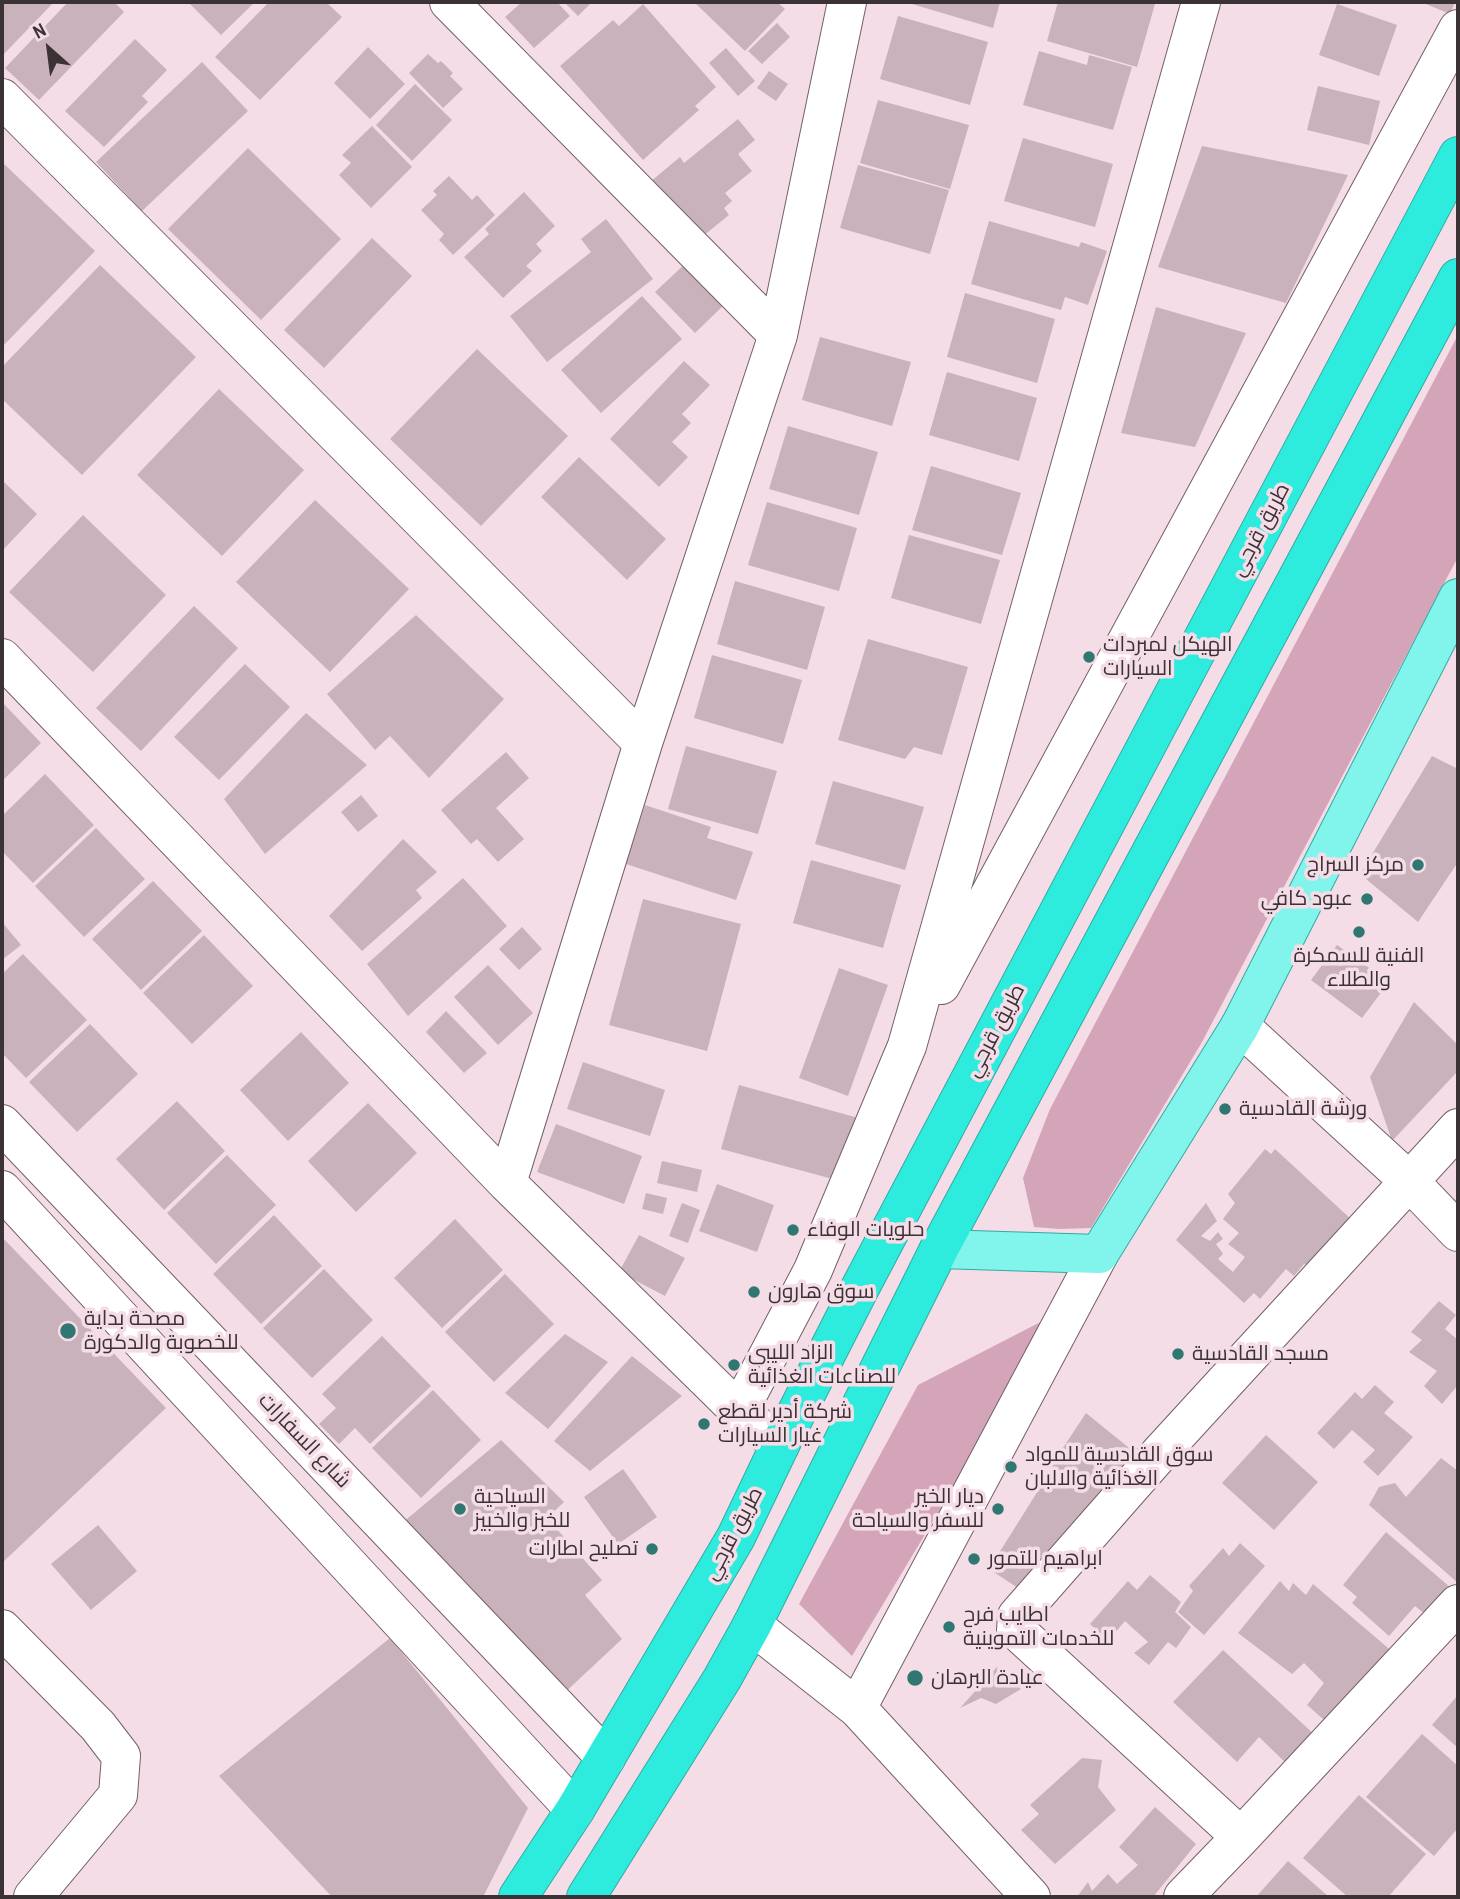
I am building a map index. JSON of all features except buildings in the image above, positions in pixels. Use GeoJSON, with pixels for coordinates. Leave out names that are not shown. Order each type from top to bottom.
{"type":"FeatureCollection","features":[{"type":"Feature","properties":{"kind":"highway","name":"طريق قرجي"},"geometry":{"type":"LineString","coordinates":[[518,1897],[575,1810],[736,1537],[861,1286],[1458,156]]}},
{"type":"Feature","properties":{"kind":"highway"},"geometry":{"type":"LineString","coordinates":[[586,1897],[722,1679],[939,1249],[1458,278]]}},
{"type":"Feature","properties":{"kind":"highway"},"geometry":{"type":"LineString","coordinates":[[1163,715],[1211,740]]}},
{"type":"Feature","properties":{"kind":"highway"},"geometry":{"type":"LineString","coordinates":[[736,1537],[776,1574]]}},
{"type":"Feature","properties":{"kind":"main road"},"geometry":{"type":"LineString","coordinates":[[939,1249],[1099,1254],[1240,1026],[1458,598]]}},
{"type":"Feature","properties":{"kind":"street"},"geometry":{"type":"LineString","coordinates":[[449,2],[778,335]]}},
{"type":"Feature","properties":{"kind":"street"},"geometry":{"type":"LineString","coordinates":[[507,1183],[643,743],[778,335],[847,2]]}},
{"type":"Feature","properties":{"kind":"street"},"geometry":{"type":"LineString","coordinates":[[907,1046],[1200,2]]}},
{"type":"Feature","properties":{"kind":"street"},"geometry":{"type":"LineString","coordinates":[[739,1410],[813,1270],[907,1046],[1458,29]]}},
{"type":"Feature","properties":{"kind":"street"},"geometry":{"type":"LineString","coordinates":[[2,98],[643,743]]}},
{"type":"Feature","properties":{"kind":"street"},"geometry":{"type":"LineString","coordinates":[[2,659],[507,1183],[739,1410],[780,1445]]}},
{"type":"Feature","properties":{"kind":"street"},"geometry":{"type":"LineString","coordinates":[[1240,1026],[1409,1181],[1458,1232]]}},
{"type":"Feature","properties":{"kind":"street","name":"شارع السفارات"},"geometry":{"type":"LineString","coordinates":[[2,1124],[606,1758]]}},
{"type":"Feature","properties":{"kind":"street"},"geometry":{"type":"LineString","coordinates":[[1241,1837],[1016,1630],[1017,1616],[1161,1451],[1458,1128]]}},
{"type":"Feature","properties":{"kind":"street"},"geometry":{"type":"LineString","coordinates":[[2,1189],[575,1810]]}},
{"type":"Feature","properties":{"kind":"street"},"geometry":{"type":"LineString","coordinates":[[858,1707],[1099,1254]]}},
{"type":"Feature","properties":{"kind":"street"},"geometry":{"type":"LineString","coordinates":[[1183,1897],[1458,1604]]}},
{"type":"Feature","properties":{"kind":"street"},"geometry":{"type":"LineString","coordinates":[[751,1625],[858,1707],[1031,1897]]}},
{"type":"Feature","properties":{"kind":"street"},"geometry":{"type":"LineString","coordinates":[[2,1629],[98,1726],[121,1756],[118,1795],[33,1897]]}},
{"type":"Feature","properties":{"kind":"shaded area"},"geometry":{"type":"Polygon","coordinates":[[[1458,335],[1458,557],[1202,1042],[1091,1228],[1034,1227],[1023,1178],[1050,1109],[1458,335]]]}},
{"type":"Feature","properties":{"kind":"shaded area"},"geometry":{"type":"Polygon","coordinates":[[[1058,1313],[852,1656],[799,1604],[918,1385],[1058,1313]]]}},
{"type":"Feature","properties":{"kind":"place","name":"الهيكل لمبردات السيارات"},"geometry":{"type":"Point","coordinates":[1089,657]}},
{"type":"Feature","properties":{"kind":"place","name":"مركز السراج"},"geometry":{"type":"Point","coordinates":[1418,865]}},
{"type":"Feature","properties":{"kind":"place","name":"عبود كافي"},"geometry":{"type":"Point","coordinates":[1367,899]}},
{"type":"Feature","properties":{"kind":"place","name":"الفنية للسمكرة والطلاء"},"geometry":{"type":"Point","coordinates":[1359,932]}},
{"type":"Feature","properties":{"kind":"place","name":"ورشة القادسية"},"geometry":{"type":"Point","coordinates":[1225,1109]}},
{"type":"Feature","properties":{"kind":"place","name":"حلويات الوفاء"},"geometry":{"type":"Point","coordinates":[793,1230]}},
{"type":"Feature","properties":{"kind":"place","name":"سوق هارون"},"geometry":{"type":"Point","coordinates":[754,1292]}},
{"type":"Feature","properties":{"kind":"place","name":"مصحة بداية للخصوبة والدكورة"},"geometry":{"type":"Point","coordinates":[68,1331]}},
{"type":"Feature","properties":{"kind":"place","name":"مسجد القادسية"},"geometry":{"type":"Point","coordinates":[1178,1354]}},
{"type":"Feature","properties":{"kind":"place","name":"الزاد الليبي للصناعات الغذائية"},"geometry":{"type":"Point","coordinates":[734,1365]}},
{"type":"Feature","properties":{"kind":"place","name":"شركة أدير لقطع غيار السيارات"},"geometry":{"type":"Point","coordinates":[704,1424]}},
{"type":"Feature","properties":{"kind":"place","name":"سوق القادسية للمواد الغذائية والالبان"},"geometry":{"type":"Point","coordinates":[1011,1467]}},
{"type":"Feature","properties":{"kind":"place","name":"السياحية للخبز والخبيز"},"geometry":{"type":"Point","coordinates":[460,1509]}},
{"type":"Feature","properties":{"kind":"place","name":"ديار الخير للسفر والسياحة"},"geometry":{"type":"Point","coordinates":[998,1509]}},
{"type":"Feature","properties":{"kind":"place","name":"تصليح اطارات"},"geometry":{"type":"Point","coordinates":[652,1549]}},
{"type":"Feature","properties":{"kind":"place","name":"ابراهيم للتمور"},"geometry":{"type":"Point","coordinates":[974,1559]}},
{"type":"Feature","properties":{"kind":"place","name":"اطايب فرح للخدمات التموينية"},"geometry":{"type":"Point","coordinates":[949,1627]}},
{"type":"Feature","properties":{"kind":"place","name":"عيادة البرهان"},"geometry":{"type":"Point","coordinates":[915,1678]}}]}
